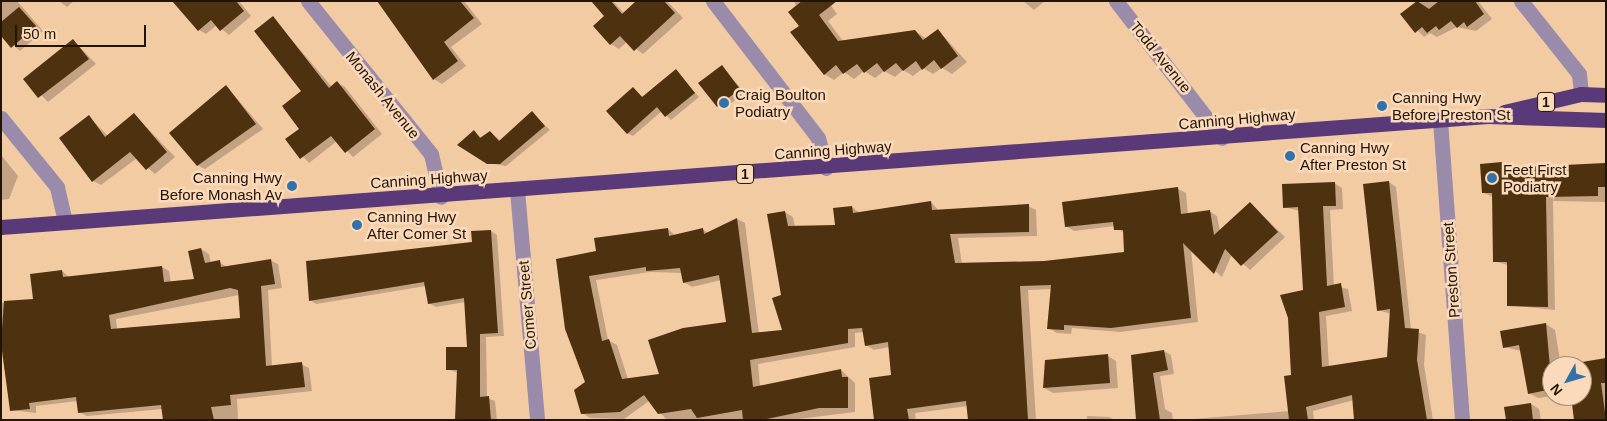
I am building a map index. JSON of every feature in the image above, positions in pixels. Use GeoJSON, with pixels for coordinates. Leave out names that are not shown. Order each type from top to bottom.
{"type":"FeatureCollection","features":[{"type":"Feature","properties":{"kind":"highway","name":"Canning Highway"},"geometry":{"type":"LineString","coordinates":[[1488,116],[1581,94],[1606,95]]}},
{"type":"Feature","properties":{"kind":"highway","name":"Canning Highway"},"geometry":{"type":"LineString","coordinates":[[1,227],[441,197],[1488,116],[1606,120]]}},
{"type":"Feature","properties":{"kind":"street","name":"Monash Avenue"},"geometry":{"type":"LineString","coordinates":[[308,1],[431,154],[441,197]]}},
{"type":"Feature","properties":{"kind":"street"},"geometry":{"type":"LineString","coordinates":[[713,1],[818,138],[826,168]]}},
{"type":"Feature","properties":{"kind":"street","name":"Todd Avenue"},"geometry":{"type":"LineString","coordinates":[[1116,1],[1222,138]]}},
{"type":"Feature","properties":{"kind":"street"},"geometry":{"type":"LineString","coordinates":[[1521,1],[1579,74],[1581,94]]}},
{"type":"Feature","properties":{"kind":"street"},"geometry":{"type":"LineString","coordinates":[[1,118],[56,187],[65,222]]}},
{"type":"Feature","properties":{"kind":"street","name":"Preston Street"},"geometry":{"type":"LineString","coordinates":[[1440,120],[1462,420]]}},
{"type":"Feature","properties":{"kind":"street","name":"Comer Street"},"geometry":{"type":"LineString","coordinates":[[517,190],[537,420]]}},
{"type":"Feature","properties":{"kind":"building"},"geometry":{"type":"Polygon","coordinates":[[[172,1],[236,1],[244,11],[220,31],[211,20],[198,31],[172,1]]]}},
{"type":"Feature","properties":{"kind":"building"},"geometry":{"type":"Polygon","coordinates":[[[377,1],[460,1],[474,18],[444,42],[458,61],[433,80],[377,1]]]}},
{"type":"Feature","properties":{"kind":"building"},"geometry":{"type":"Polygon","coordinates":[[[591,1],[611,1],[622,14],[636,1],[664,1],[675,13],[634,51],[620,36],[610,45],[593,26],[604,16],[591,1]]]}},
{"type":"Feature","properties":{"kind":"building"},"geometry":{"type":"Polygon","coordinates":[[[802,1],[837,1],[819,15],[838,41],[915,30],[923,40],[938,29],[958,56],[941,69],[934,60],[922,70],[916,61],[903,71],[896,63],[884,72],[877,63],[864,73],[857,64],[843,74],[836,65],[824,75],[790,32],[799,26],[788,12],[802,1]]]}},
{"type":"Feature","properties":{"kind":"building"},"geometry":{"type":"Polygon","coordinates":[[[1417,1],[1429,9],[1439,1],[1475,1],[1484,14],[1467,27],[1464,22],[1457,28],[1451,21],[1439,30],[1436,26],[1427,33],[1422,27],[1415,33],[1400,14],[1417,1]]]}},
{"type":"Feature","properties":{"kind":"building"},"geometry":{"type":"Polygon","coordinates":[[[19,7],[36,26],[11,48],[1,36],[1,22],[19,7]]]}},
{"type":"Feature","properties":{"kind":"building"},"geometry":{"type":"Polygon","coordinates":[[[273,16],[329,88],[337,81],[375,129],[345,153],[331,136],[300,159],[285,139],[299,129],[282,106],[301,91],[254,31],[273,16]]]}},
{"type":"Feature","properties":{"kind":"building"},"geometry":{"type":"Polygon","coordinates":[[[73,39],[89,59],[38,98],[23,79],[73,39]]]}},
{"type":"Feature","properties":{"kind":"building"},"geometry":{"type":"Polygon","coordinates":[[[722,65],[740,89],[717,107],[698,83],[722,65]]]}},
{"type":"Feature","properties":{"kind":"building"},"geometry":{"type":"Polygon","coordinates":[[[676,69],[695,93],[665,117],[657,107],[627,134],[606,111],[633,87],[642,97],[676,69]]]}},
{"type":"Feature","properties":{"kind":"building"},"geometry":{"type":"Polygon","coordinates":[[[226,85],[256,124],[197,166],[169,133],[226,85]]]}},
{"type":"Feature","properties":{"kind":"building"},"geometry":{"type":"Polygon","coordinates":[[[532,111],[545,126],[500,164],[487,164],[457,145],[474,130],[480,138],[490,131],[499,141],[532,111]]]}},
{"type":"Feature","properties":{"kind":"building"},"geometry":{"type":"Polygon","coordinates":[[[134,113],[167,152],[146,170],[130,152],[92,182],[59,138],[89,115],[105,137],[134,113]]]}},
{"type":"Feature","properties":{"kind":"building"},"geometry":{"type":"Polygon","coordinates":[[[1502,162],[1502,168],[1605,163],[1606,187],[1598,187],[1598,196],[1546,197],[1548,307],[1507,306],[1507,262],[1493,262],[1492,193],[1482,193],[1480,164],[1502,162]]]}},
{"type":"Feature","properties":{"kind":"building"},"geometry":{"type":"Polygon","coordinates":[[[1389,181],[1405,328],[1419,329],[1417,360],[1427,420],[1354,420],[1352,395],[1306,407],[1308,420],[1289,420],[1284,376],[1291,375],[1288,318],[1280,295],[1303,290],[1298,207],[1283,208],[1282,184],[1335,182],[1336,206],[1323,206],[1327,286],[1341,283],[1345,307],[1319,312],[1322,367],[1387,357],[1390,309],[1377,311],[1363,184],[1389,181]]]}},
{"type":"Feature","properties":{"kind":"building"},"geometry":{"type":"Polygon","coordinates":[[[1178,187],[1181,214],[1210,210],[1214,235],[1250,202],[1278,232],[1241,266],[1225,249],[1214,274],[1183,243],[1191,318],[1111,328],[1064,325],[1064,330],[1047,329],[1051,285],[1020,286],[1028,420],[968,420],[966,401],[907,409],[909,420],[874,420],[869,378],[891,375],[888,342],[865,346],[862,328],[848,329],[848,343],[750,360],[753,387],[841,369],[842,377],[848,377],[848,408],[819,408],[762,420],[743,420],[742,410],[697,418],[691,409],[658,414],[644,395],[620,412],[581,414],[574,390],[585,382],[565,329],[556,259],[596,251],[594,238],[668,228],[669,236],[703,228],[704,234],[737,218],[752,333],[782,330],[772,298],[781,295],[767,214],[785,211],[788,226],[835,225],[833,208],[852,206],[853,213],[931,201],[932,210],[1029,204],[1029,232],[950,234],[955,263],[1044,261],[1124,252],[1123,230],[1114,230],[1113,222],[1065,227],[1062,202],[1178,187]],[[646,267],[589,276],[602,341],[609,339],[622,379],[659,374],[648,340],[683,328],[726,322],[719,275],[683,283],[680,268],[646,271],[646,267]]]}},
{"type":"Feature","properties":{"kind":"building"},"geometry":{"type":"Polygon","coordinates":[[[491,230],[498,333],[480,334],[480,397],[489,396],[491,420],[455,420],[457,370],[446,370],[446,347],[467,347],[464,298],[428,304],[424,282],[309,301],[306,261],[472,242],[471,231],[491,230]]]}},
{"type":"Feature","properties":{"kind":"building"},"geometry":{"type":"Polygon","coordinates":[[[201,248],[205,263],[220,260],[221,267],[271,259],[275,284],[261,286],[266,366],[302,362],[305,387],[230,395],[231,405],[211,407],[214,420],[163,420],[161,405],[78,413],[76,397],[29,403],[30,409],[10,411],[1,343],[4,301],[33,299],[30,274],[62,270],[63,277],[162,266],[164,282],[194,279],[188,251],[201,248]],[[230,288],[109,315],[111,329],[240,318],[238,290],[230,288]]]}},
{"type":"Feature","properties":{"kind":"building"},"geometry":{"type":"Polygon","coordinates":[[[1546,323],[1549,356],[1542,356],[1542,391],[1528,394],[1519,345],[1503,348],[1500,331],[1546,323]]]}},
{"type":"Feature","properties":{"kind":"building"},"geometry":{"type":"Polygon","coordinates":[[[1164,350],[1168,370],[1153,373],[1160,420],[1136,420],[1131,355],[1164,350]]]}},
{"type":"Feature","properties":{"kind":"building"},"geometry":{"type":"Polygon","coordinates":[[[1108,354],[1110,383],[1043,388],[1045,360],[1108,354]]]}},
{"type":"Feature","properties":{"kind":"building"},"geometry":{"type":"Polygon","coordinates":[[[1606,358],[1606,383],[1601,383],[1606,420],[1574,420],[1572,406],[1592,406],[1592,360],[1606,358]]]}},
{"type":"Feature","properties":{"kind":"building"},"geometry":{"type":"Polygon","coordinates":[[[1531,403],[1533,420],[1506,420],[1504,407],[1531,403]]]}},
{"type":"Feature","properties":{"kind":"place","name":"Craig Boulton Podiatry"},"geometry":{"type":"Point","coordinates":[724,103]}},
{"type":"Feature","properties":{"kind":"place","name":"Canning Hwy Before Preston St"},"geometry":{"type":"Point","coordinates":[1382,106]}},
{"type":"Feature","properties":{"kind":"place","name":"Canning Hwy After Preston St"},"geometry":{"type":"Point","coordinates":[1290,156]}},
{"type":"Feature","properties":{"kind":"place","name":"Feet First Podiatry"},"geometry":{"type":"Point","coordinates":[1492,178]}},
{"type":"Feature","properties":{"kind":"place","name":"Canning Hwy Before Monash Av"},"geometry":{"type":"Point","coordinates":[292,186]}},
{"type":"Feature","properties":{"kind":"place","name":"Canning Hwy After Comer St"},"geometry":{"type":"Point","coordinates":[357,225]}}]}
